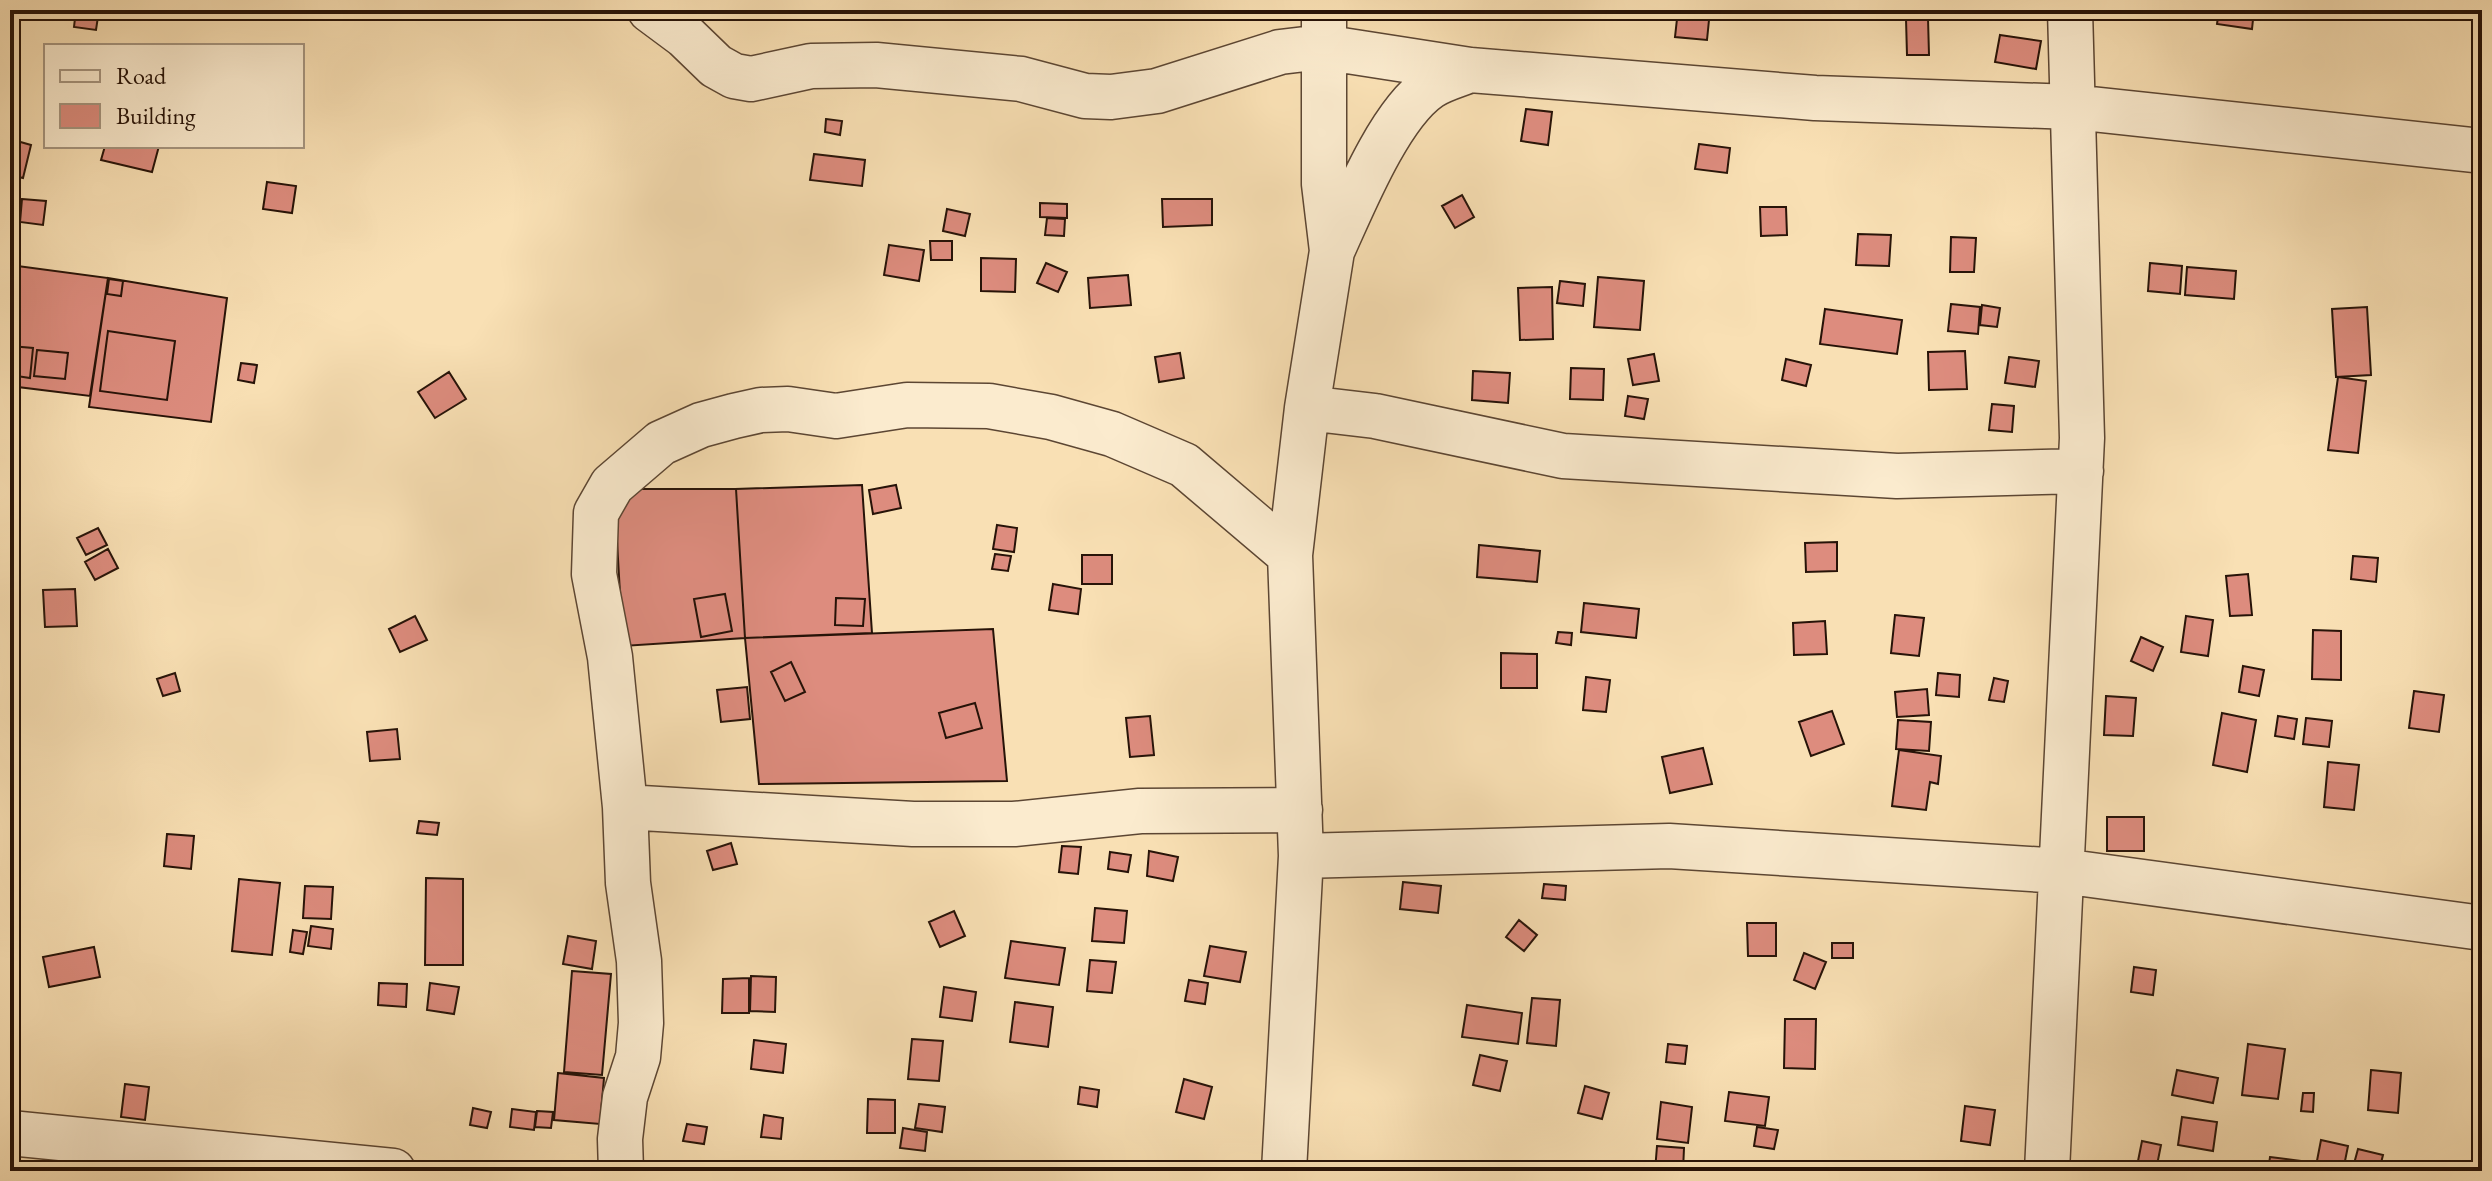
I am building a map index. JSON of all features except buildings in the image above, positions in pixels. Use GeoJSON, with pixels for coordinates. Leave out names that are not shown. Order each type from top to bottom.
{"type":"FeatureCollection","features":[{"type":"Feature","properties":{"kind":"street"},"geometry":{"type":"LineString","coordinates":[[650,10],[685,36],[716,66],[734,76],[751,79],[811,66],[876,65],[1021,79],[1085,96],[1111,97],[1157,91],[1280,52],[1323,28],[1470,70],[1815,98],[2073,107],[2482,151]]}},
{"type":"Feature","properties":{"kind":"street"},"geometry":{"type":"LineString","coordinates":[[2047,1171],[2081,471],[2070,10]]}},
{"type":"Feature","properties":{"kind":"street"},"geometry":{"type":"LineString","coordinates":[[1323,28],[1324,184],[1332,251]]}},
{"type":"Feature","properties":{"kind":"street"},"geometry":{"type":"LineString","coordinates":[[1284,1171],[1301,856],[1290,555],[1307,408],[1332,251],[1367,174],[1406,111],[1430,87],[1470,70]]}},
{"type":"Feature","properties":{"kind":"street"},"geometry":{"type":"LineString","coordinates":[[621,1171],[620,1139],[625,1097],[638,1057],[641,1023],[639,961],[628,883],[625,807],[610,657],[594,574],[596,513],[612,485],[661,443],[701,425],[761,410],[788,409],[836,416],[932,404],[989,406],[1051,417],[1112,434],[1184,465],[1290,555]]}},
{"type":"Feature","properties":{"kind":"street"},"geometry":{"type":"LineString","coordinates":[[1307,408],[1375,416],[1563,456],[1897,476],[2081,471]]}},
{"type":"Feature","properties":{"kind":"street"},"geometry":{"type":"LineString","coordinates":[[625,807],[913,824],[1014,824],[1140,811],[1300,810]]}},
{"type":"Feature","properties":{"kind":"street"},"geometry":{"type":"LineString","coordinates":[[1301,856],[1669,846],[2062,871],[2482,928]]}},
{"type":"Feature","properties":{"kind":"street"},"geometry":{"type":"LineString","coordinates":[[10,1133],[393,1171]]}}]}
